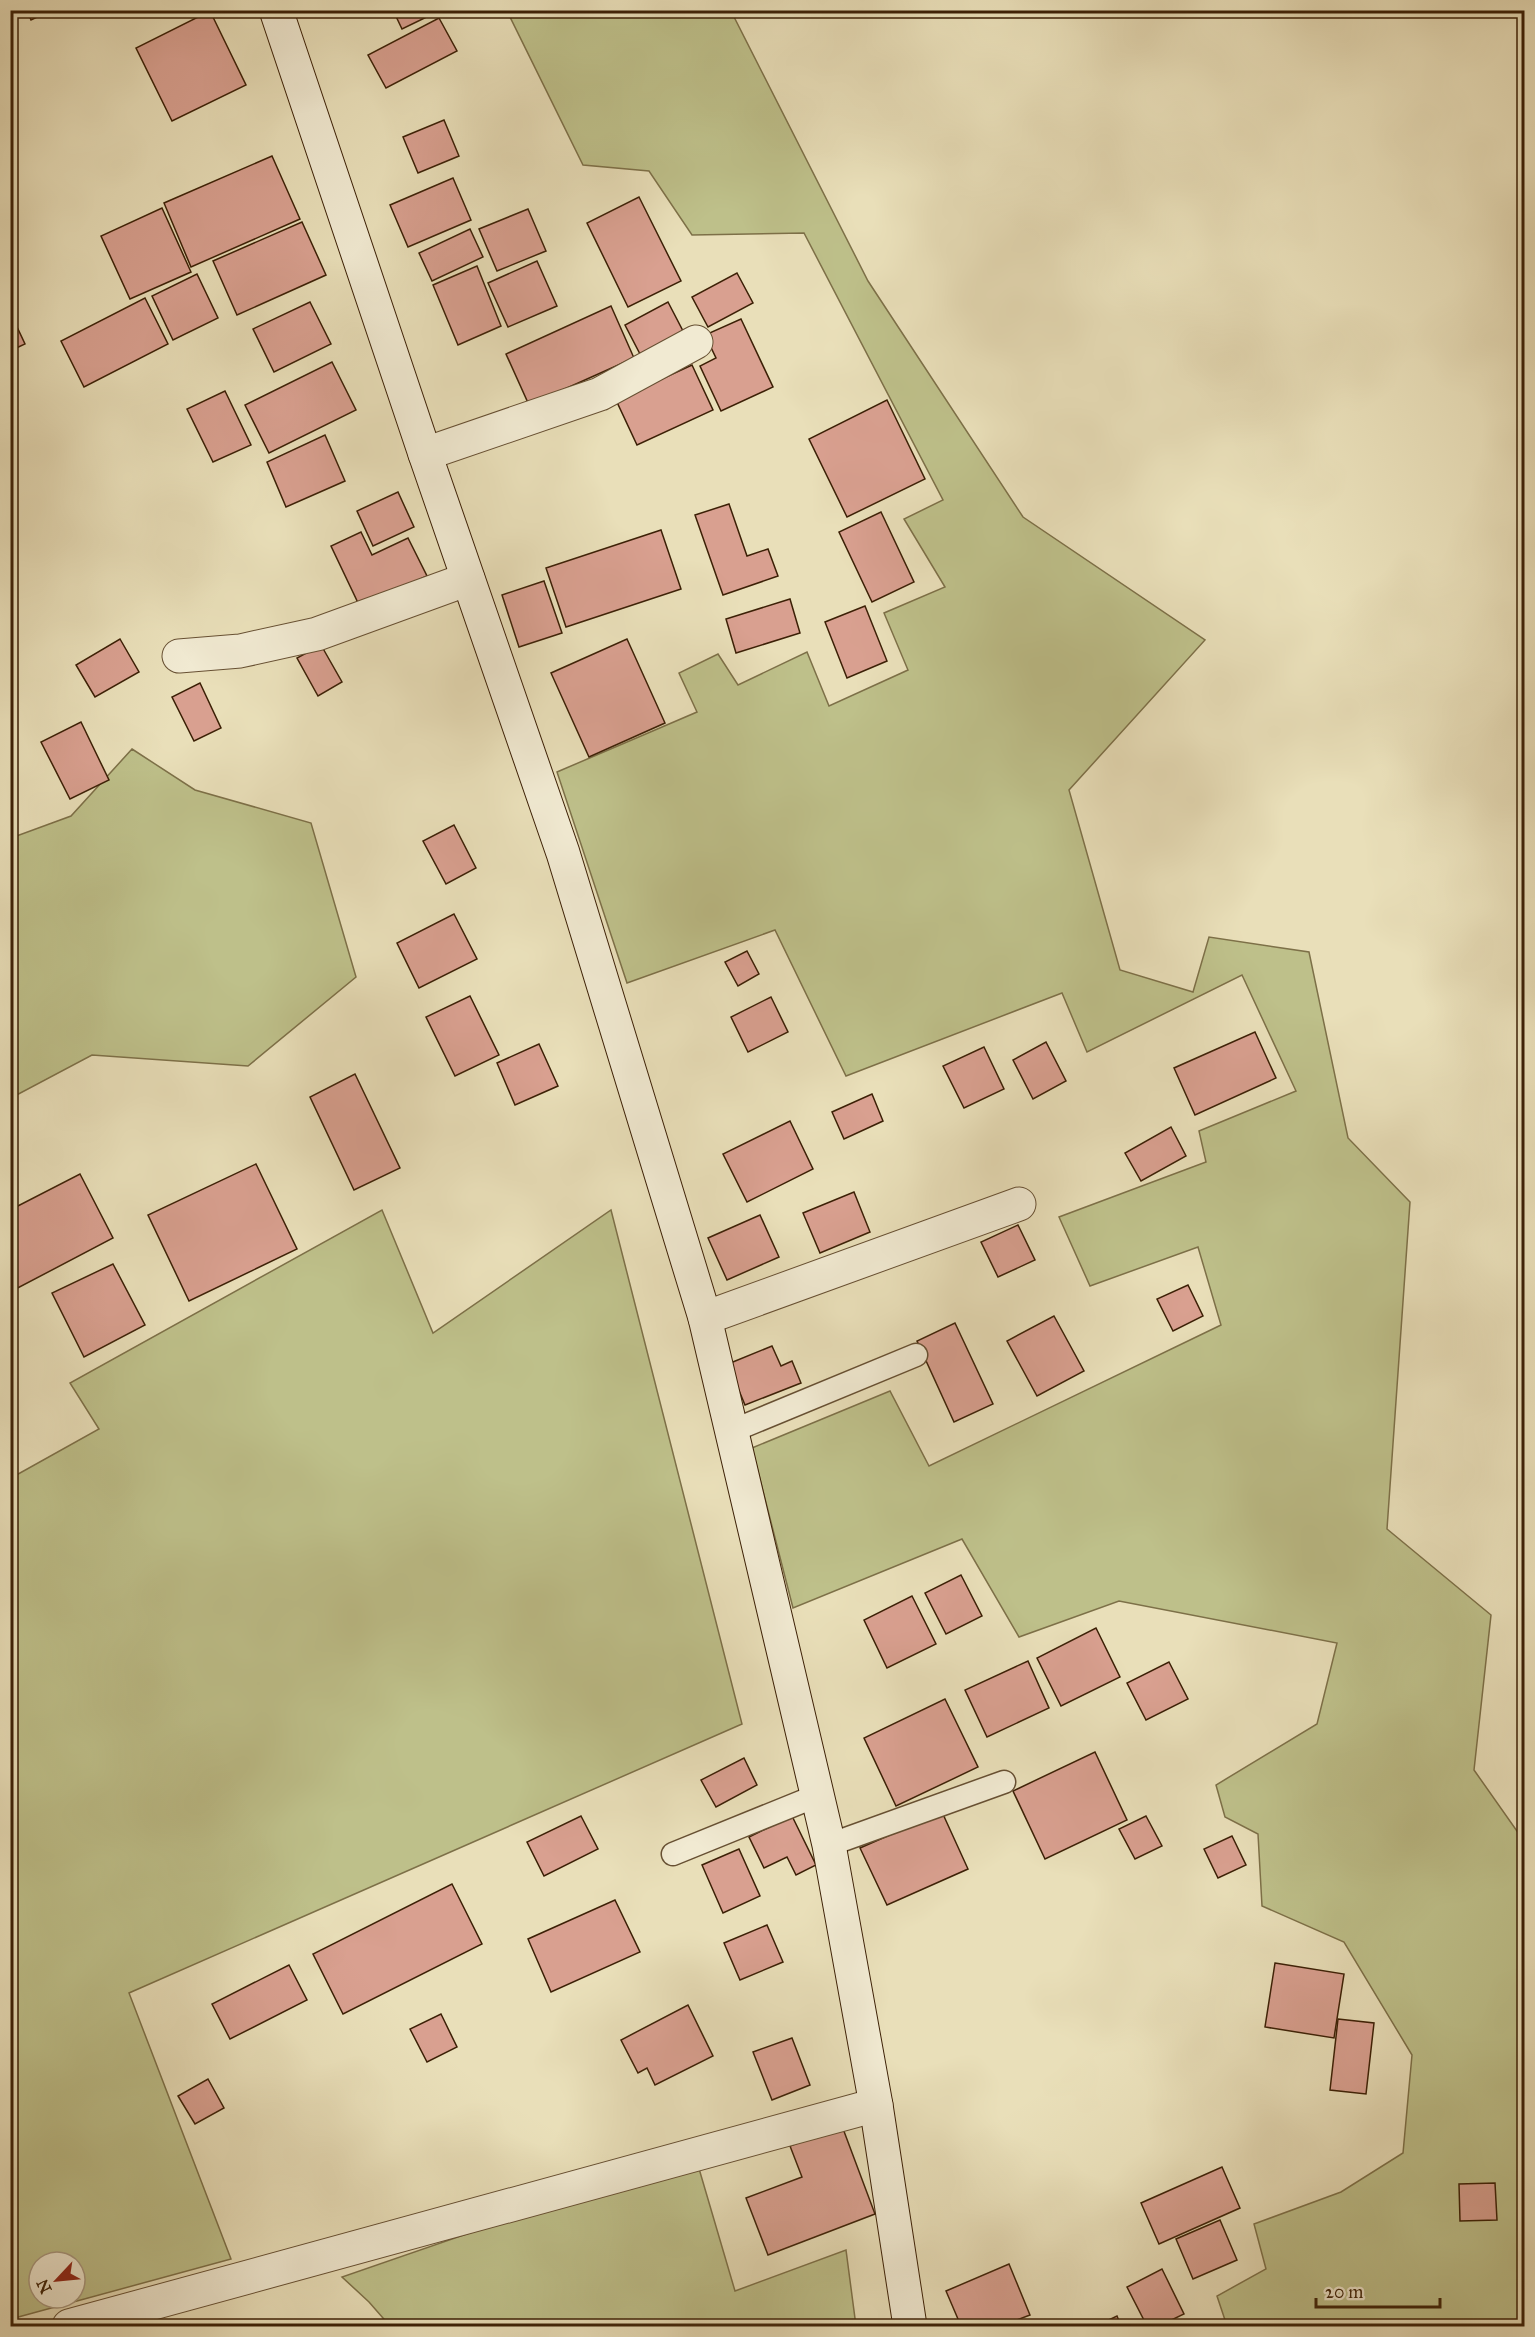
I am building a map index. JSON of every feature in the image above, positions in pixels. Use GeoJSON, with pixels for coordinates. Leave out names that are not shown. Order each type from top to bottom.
{"type":"FeatureCollection","features":[{"type":"Feature","properties":{"kind":"street"},"geometry":{"type":"LineString","coordinates":[[276,10],[562,853],[705,1318],[829,1845],[876,2105],[910,2326]]}},
{"type":"Feature","properties":{"kind":"street"},"geometry":{"type":"LineString","coordinates":[[425,454],[600,394],[696,342]]}},
{"type":"Feature","properties":{"kind":"street"},"geometry":{"type":"LineString","coordinates":[[179,657],[240,651],[317,634],[468,579]]}},
{"type":"Feature","properties":{"kind":"street"},"geometry":{"type":"LineString","coordinates":[[705,1318],[1019,1204]]}},
{"type":"Feature","properties":{"kind":"street"},"geometry":{"type":"LineString","coordinates":[[69,2326],[876,2105]]}},
{"type":"Feature","properties":{"kind":"lane"},"geometry":{"type":"LineString","coordinates":[[732,1431],[916,1355]]}},
{"type":"Feature","properties":{"kind":"lane"},"geometry":{"type":"LineString","coordinates":[[829,1845],[1004,1782]]}},
{"type":"Feature","properties":{"kind":"lane"},"geometry":{"type":"LineString","coordinates":[[673,1854],[816,1796]]}},
{"type":"Feature","properties":{"kind":"green space"},"geometry":{"type":"Polygon","coordinates":[[[507,11],[731,11],[868,281],[1023,517],[1205,640],[1069,790],[1120,970],[1193,992],[1209,937],[1309,952],[1348,1138],[1410,1202],[1387,1529],[1491,1615],[1474,1770],[1524,1841],[1524,2326],[1227,2326],[1217,2296],[1266,2269],[1254,2224],[1341,2192],[1403,2153],[1412,2055],[1344,1942],[1262,1906],[1258,1834],[1225,1817],[1216,1785],[1317,1724],[1337,1643],[1119,1601],[1019,1637],[962,1539],[793,1608],[752,1448],[890,1391],[929,1466],[1221,1325],[1198,1247],[1090,1286],[1059,1217],[1206,1162],[1199,1131],[1296,1091],[1242,975],[1087,1052],[1062,993],[846,1076],[775,930],[627,983],[557,772],[697,712],[679,673],[718,654],[738,685],[807,652],[829,706],[908,670],[884,613],[945,587],[904,519],[943,500],[804,233],[692,235],[649,171],[583,165],[507,11]]]}},
{"type":"Feature","properties":{"kind":"green space"},"geometry":{"type":"Polygon","coordinates":[[[132,749],[195,790],[311,823],[356,977],[248,1066],[92,1055],[11,1098],[11,838],[71,816],[132,749]]]}},
{"type":"Feature","properties":{"kind":"green space"},"geometry":{"type":"Polygon","coordinates":[[[382,1210],[433,1333],[611,1210],[742,1724],[129,1993],[231,2259],[87,2298],[87,2250],[27,2250],[27,2310],[44,2310],[11,2319],[11,1478],[99,1429],[70,1383],[382,1210]]]}},
{"type":"Feature","properties":{"kind":"green space"},"geometry":{"type":"Polygon","coordinates":[[[695,2155],[735,2291],[846,2250],[856,2326],[390,2326],[342,2277],[695,2155]]]}},
{"type":"Feature","properties":{"kind":"building"},"geometry":{"type":"Polygon","coordinates":[[[27,10],[52,10],[31,20],[27,10]]]}},
{"type":"Feature","properties":{"kind":"building"},"geometry":{"type":"Polygon","coordinates":[[[393,10],[439,10],[439,11],[402,29],[393,10]]]}},
{"type":"Feature","properties":{"kind":"building"},"geometry":{"type":"Polygon","coordinates":[[[210,11],[246,85],[172,121],[136,48],[210,11]]]}},
{"type":"Feature","properties":{"kind":"building"},"geometry":{"type":"Polygon","coordinates":[[[439,18],[457,51],[386,88],[368,55],[439,18]]]}},
{"type":"Feature","properties":{"kind":"building"},"geometry":{"type":"Polygon","coordinates":[[[444,120],[459,156],[418,173],[403,137],[444,120]]]}},
{"type":"Feature","properties":{"kind":"building"},"geometry":{"type":"Polygon","coordinates":[[[272,156],[300,219],[191,267],[164,203],[272,156]]]}},
{"type":"Feature","properties":{"kind":"building"},"geometry":{"type":"Polygon","coordinates":[[[453,178],[471,220],[408,247],[390,205],[453,178]]]}},
{"type":"Feature","properties":{"kind":"building"},"geometry":{"type":"Polygon","coordinates":[[[639,197],[681,281],[628,307],[587,223],[639,197]]]}},
{"type":"Feature","properties":{"kind":"building"},"geometry":{"type":"Polygon","coordinates":[[[162,208],[191,272],[130,299],[101,236],[162,208]]]}},
{"type":"Feature","properties":{"kind":"building"},"geometry":{"type":"Polygon","coordinates":[[[528,209],[546,251],[497,271],[479,229],[528,209]]]}},
{"type":"Feature","properties":{"kind":"building"},"geometry":{"type":"Polygon","coordinates":[[[302,222],[326,275],[237,315],[213,261],[302,222]]]}},
{"type":"Feature","properties":{"kind":"building"},"geometry":{"type":"Polygon","coordinates":[[[470,229],[483,257],[432,281],[419,253],[470,229]]]}},
{"type":"Feature","properties":{"kind":"building"},"geometry":{"type":"Polygon","coordinates":[[[537,261],[557,306],[508,327],[488,283],[537,261]]]}},
{"type":"Feature","properties":{"kind":"building"},"geometry":{"type":"Polygon","coordinates":[[[477,266],[501,326],[458,345],[433,285],[477,266]]]}},
{"type":"Feature","properties":{"kind":"building"},"geometry":{"type":"Polygon","coordinates":[[[737,273],[753,303],[708,327],[692,297],[737,273]]]}},
{"type":"Feature","properties":{"kind":"building"},"geometry":{"type":"Polygon","coordinates":[[[197,274],[218,318],[173,340],[152,296],[197,274]]]}},
{"type":"Feature","properties":{"kind":"building"},"geometry":{"type":"Polygon","coordinates":[[[145,298],[168,344],[84,387],[61,341],[145,298]]]}},
{"type":"Feature","properties":{"kind":"building"},"geometry":{"type":"Polygon","coordinates":[[[310,302],[331,344],[274,372],[253,329],[310,302]]]}},
{"type":"Feature","properties":{"kind":"building"},"geometry":{"type":"Polygon","coordinates":[[[668,302],[683,331],[640,354],[625,325],[668,302]]]}},
{"type":"Feature","properties":{"kind":"building"},"geometry":{"type":"Polygon","coordinates":[[[611,306],[634,358],[529,405],[506,354],[611,306]]]}},
{"type":"Feature","properties":{"kind":"building"},"geometry":{"type":"Polygon","coordinates":[[[10,312],[25,344],[10,351],[10,312]]]}},
{"type":"Feature","properties":{"kind":"building"},"geometry":{"type":"Polygon","coordinates":[[[741,319],[773,387],[721,411],[700,366],[716,358],[705,335],[741,319]]]}},
{"type":"Feature","properties":{"kind":"building"},"geometry":{"type":"Polygon","coordinates":[[[332,362],[356,410],[269,453],[245,405],[332,362]]]}},
{"type":"Feature","properties":{"kind":"building"},"geometry":{"type":"Polygon","coordinates":[[[692,365],[713,410],[637,445],[616,400],[692,365]]]}},
{"type":"Feature","properties":{"kind":"building"},"geometry":{"type":"Polygon","coordinates":[[[225,391],[251,445],[213,462],[187,409],[225,391]]]}},
{"type":"Feature","properties":{"kind":"building"},"geometry":{"type":"Polygon","coordinates":[[[887,400],[925,479],[847,517],[809,439],[887,400]]]}},
{"type":"Feature","properties":{"kind":"building"},"geometry":{"type":"Polygon","coordinates":[[[325,435],[345,481],[286,507],[267,462],[325,435]]]}},
{"type":"Feature","properties":{"kind":"building"},"geometry":{"type":"Polygon","coordinates":[[[398,492],[414,527],[373,546],[357,511],[398,492]]]}},
{"type":"Feature","properties":{"kind":"building"},"geometry":{"type":"Polygon","coordinates":[[[729,504],[747,556],[768,549],[778,576],[723,595],[695,515],[729,504]]]}},
{"type":"Feature","properties":{"kind":"building"},"geometry":{"type":"Polygon","coordinates":[[[881,512],[914,582],[872,602],[839,532],[881,512]]]}},
{"type":"Feature","properties":{"kind":"building"},"geometry":{"type":"Polygon","coordinates":[[[661,530],[681,589],[566,627],[546,568],[661,530]]]}},
{"type":"Feature","properties":{"kind":"building"},"geometry":{"type":"Polygon","coordinates":[[[361,532],[372,555],[408,538],[427,576],[360,607],[331,546],[361,532]]]}},
{"type":"Feature","properties":{"kind":"building"},"geometry":{"type":"Polygon","coordinates":[[[544,581],[562,633],[519,647],[502,595],[544,581]]]}},
{"type":"Feature","properties":{"kind":"building"},"geometry":{"type":"Polygon","coordinates":[[[790,599],[800,633],[736,653],[726,619],[790,599]]]}},
{"type":"Feature","properties":{"kind":"building"},"geometry":{"type":"Polygon","coordinates":[[[865,606],[887,661],[847,678],[825,622],[865,606]]]}},
{"type":"Feature","properties":{"kind":"building"},"geometry":{"type":"Polygon","coordinates":[[[120,639],[139,672],[95,697],[76,665],[120,639]]]}},
{"type":"Feature","properties":{"kind":"building"},"geometry":{"type":"Polygon","coordinates":[[[627,639],[665,723],[589,757],[551,673],[627,639]]]}},
{"type":"Feature","properties":{"kind":"building"},"geometry":{"type":"Polygon","coordinates":[[[321,645],[342,682],[318,696],[297,658],[321,645]]]}},
{"type":"Feature","properties":{"kind":"building"},"geometry":{"type":"Polygon","coordinates":[[[200,683],[221,728],[194,741],[172,697],[200,683]]]}},
{"type":"Feature","properties":{"kind":"building"},"geometry":{"type":"Polygon","coordinates":[[[81,722],[109,780],[70,799],[41,742],[81,722]]]}},
{"type":"Feature","properties":{"kind":"building"},"geometry":{"type":"Polygon","coordinates":[[[454,825],[476,868],[446,884],[423,841],[454,825]]]}},
{"type":"Feature","properties":{"kind":"building"},"geometry":{"type":"Polygon","coordinates":[[[454,914],[477,959],[419,988],[397,943],[454,914]]]}},
{"type":"Feature","properties":{"kind":"building"},"geometry":{"type":"Polygon","coordinates":[[[747,951],[759,974],[738,986],[725,962],[747,951]]]}},
{"type":"Feature","properties":{"kind":"building"},"geometry":{"type":"Polygon","coordinates":[[[470,996],[499,1055],[455,1076],[426,1017],[470,996]]]}},
{"type":"Feature","properties":{"kind":"building"},"geometry":{"type":"Polygon","coordinates":[[[771,997],[788,1032],[748,1052],[731,1017],[771,997]]]}},
{"type":"Feature","properties":{"kind":"building"},"geometry":{"type":"Polygon","coordinates":[[[1255,1032],[1276,1078],[1195,1115],[1174,1068],[1255,1032]]]}},
{"type":"Feature","properties":{"kind":"building"},"geometry":{"type":"Polygon","coordinates":[[[1046,1042],[1066,1081],[1033,1099],[1013,1060],[1046,1042]]]}},
{"type":"Feature","properties":{"kind":"building"},"geometry":{"type":"Polygon","coordinates":[[[539,1044],[558,1086],[515,1105],[497,1063],[539,1044]]]}},
{"type":"Feature","properties":{"kind":"building"},"geometry":{"type":"Polygon","coordinates":[[[984,1047],[1004,1089],[964,1108],[943,1066],[984,1047]]]}},
{"type":"Feature","properties":{"kind":"building"},"geometry":{"type":"Polygon","coordinates":[[[355,1074],[400,1168],[354,1190],[310,1097],[355,1074]]]}},
{"type":"Feature","properties":{"kind":"building"},"geometry":{"type":"Polygon","coordinates":[[[872,1094],[883,1121],[844,1139],[832,1112],[872,1094]]]}},
{"type":"Feature","properties":{"kind":"building"},"geometry":{"type":"Polygon","coordinates":[[[790,1121],[813,1169],[747,1202],[723,1154],[790,1121]]]}},
{"type":"Feature","properties":{"kind":"building"},"geometry":{"type":"Polygon","coordinates":[[[1171,1127],[1186,1156],[1141,1181],[1125,1153],[1171,1127]]]}},
{"type":"Feature","properties":{"kind":"building"},"geometry":{"type":"Polygon","coordinates":[[[256,1164],[297,1249],[189,1301],[148,1215],[256,1164]]]}},
{"type":"Feature","properties":{"kind":"building"},"geometry":{"type":"Polygon","coordinates":[[[80,1174],[113,1238],[10,1292],[10,1210],[80,1174]]]}},
{"type":"Feature","properties":{"kind":"building"},"geometry":{"type":"Polygon","coordinates":[[[854,1192],[870,1232],[820,1253],[803,1213],[854,1192]]]}},
{"type":"Feature","properties":{"kind":"building"},"geometry":{"type":"Polygon","coordinates":[[[760,1215],[779,1257],[727,1280],[708,1238],[760,1215]]]}},
{"type":"Feature","properties":{"kind":"building"},"geometry":{"type":"Polygon","coordinates":[[[1018,1225],[1035,1260],[998,1277],[981,1242],[1018,1225]]]}},
{"type":"Feature","properties":{"kind":"building"},"geometry":{"type":"Polygon","coordinates":[[[113,1264],[145,1325],[84,1357],[52,1293],[113,1264]]]}},
{"type":"Feature","properties":{"kind":"building"},"geometry":{"type":"Polygon","coordinates":[[[1188,1285],[1203,1316],[1173,1331],[1157,1299],[1188,1285]]]}},
{"type":"Feature","properties":{"kind":"building"},"geometry":{"type":"Polygon","coordinates":[[[1054,1316],[1084,1371],[1037,1396],[1007,1341],[1054,1316]]]}},
{"type":"Feature","properties":{"kind":"building"},"geometry":{"type":"Polygon","coordinates":[[[955,1323],[993,1404],[954,1422],[917,1341],[955,1323]]]}},
{"type":"Feature","properties":{"kind":"building"},"geometry":{"type":"Polygon","coordinates":[[[772,1346],[781,1366],[792,1361],[801,1383],[745,1405],[728,1364],[772,1346]]]}},
{"type":"Feature","properties":{"kind":"building"},"geometry":{"type":"Polygon","coordinates":[[[961,1575],[982,1616],[946,1634],[925,1593],[961,1575]]]}},
{"type":"Feature","properties":{"kind":"building"},"geometry":{"type":"Polygon","coordinates":[[[912,1596],[936,1644],[887,1668],[864,1620],[912,1596]]]}},
{"type":"Feature","properties":{"kind":"building"},"geometry":{"type":"Polygon","coordinates":[[[1096,1628],[1120,1677],[1061,1706],[1037,1658],[1096,1628]]]}},
{"type":"Feature","properties":{"kind":"building"},"geometry":{"type":"Polygon","coordinates":[[[1028,1661],[1049,1708],[987,1737],[965,1690],[1028,1661]]]}},
{"type":"Feature","properties":{"kind":"building"},"geometry":{"type":"Polygon","coordinates":[[[1169,1662],[1188,1699],[1146,1720],[1127,1683],[1169,1662]]]}},
{"type":"Feature","properties":{"kind":"building"},"geometry":{"type":"Polygon","coordinates":[[[945,1699],[978,1767],[896,1806],[864,1738],[945,1699]]]}},
{"type":"Feature","properties":{"kind":"building"},"geometry":{"type":"Polygon","coordinates":[[[1095,1752],[1127,1820],[1045,1859],[1013,1791],[1095,1752]]]}},
{"type":"Feature","properties":{"kind":"building"},"geometry":{"type":"Polygon","coordinates":[[[744,1758],[757,1785],[716,1807],[701,1780],[744,1758]]]}},
{"type":"Feature","properties":{"kind":"building"},"geometry":{"type":"Polygon","coordinates":[[[942,1812],[968,1869],[887,1905],[860,1848],[942,1812]]]}},
{"type":"Feature","properties":{"kind":"building"},"geometry":{"type":"Polygon","coordinates":[[[581,1816],[598,1849],[544,1876],[527,1842],[581,1816]]]}},
{"type":"Feature","properties":{"kind":"building"},"geometry":{"type":"Polygon","coordinates":[[[792,1816],[816,1865],[796,1875],[787,1857],[764,1868],[749,1837],[792,1816]]]}},
{"type":"Feature","properties":{"kind":"building"},"geometry":{"type":"Polygon","coordinates":[[[1146,1816],[1162,1846],[1135,1859],[1119,1829],[1146,1816]]]}},
{"type":"Feature","properties":{"kind":"building"},"geometry":{"type":"Polygon","coordinates":[[[1232,1836],[1246,1865],[1218,1878],[1204,1849],[1232,1836]]]}},
{"type":"Feature","properties":{"kind":"building"},"geometry":{"type":"Polygon","coordinates":[[[739,1849],[760,1896],[723,1913],[702,1865],[739,1849]]]}},
{"type":"Feature","properties":{"kind":"building"},"geometry":{"type":"Polygon","coordinates":[[[452,1884],[482,1944],[343,2014],[313,1954],[452,1884]]]}},
{"type":"Feature","properties":{"kind":"building"},"geometry":{"type":"Polygon","coordinates":[[[615,1900],[640,1952],[551,1992],[528,1939],[615,1900]]]}},
{"type":"Feature","properties":{"kind":"building"},"geometry":{"type":"Polygon","coordinates":[[[767,1925],[783,1962],[740,1980],[724,1943],[767,1925]]]}},
{"type":"Feature","properties":{"kind":"building"},"geometry":{"type":"Polygon","coordinates":[[[1275,1963],[1344,1974],[1334,2038],[1265,2027],[1275,1963]]]}},
{"type":"Feature","properties":{"kind":"building"},"geometry":{"type":"Polygon","coordinates":[[[289,1965],[307,2000],[230,2039],[212,2004],[289,1965]]]}},
{"type":"Feature","properties":{"kind":"building"},"geometry":{"type":"Polygon","coordinates":[[[688,2005],[713,2056],[655,2085],[647,2068],[638,2073],[621,2040],[688,2005]]]}},
{"type":"Feature","properties":{"kind":"building"},"geometry":{"type":"Polygon","coordinates":[[[441,2014],[457,2047],[427,2062],[410,2029],[441,2014]]]}},
{"type":"Feature","properties":{"kind":"building"},"geometry":{"type":"Polygon","coordinates":[[[1338,2019],[1374,2023],[1366,2094],[1330,2090],[1338,2019]]]}},
{"type":"Feature","properties":{"kind":"building"},"geometry":{"type":"Polygon","coordinates":[[[792,2038],[810,2085],[772,2100],[753,2052],[792,2038]]]}},
{"type":"Feature","properties":{"kind":"building"},"geometry":{"type":"Polygon","coordinates":[[[208,2079],[224,2108],[195,2124],[178,2096],[208,2079]]]}},
{"type":"Feature","properties":{"kind":"building"},"geometry":{"type":"Polygon","coordinates":[[[842,2126],[875,2214],[768,2255],[746,2198],[802,2177],[790,2146],[842,2126]]]}},
{"type":"Feature","properties":{"kind":"building"},"geometry":{"type":"Polygon","coordinates":[[[1222,2167],[1240,2208],[1159,2244],[1141,2203],[1222,2167]]]}},
{"type":"Feature","properties":{"kind":"building"},"geometry":{"type":"Polygon","coordinates":[[[1495,2183],[1497,2220],[1460,2221],[1459,2184],[1495,2183]]]}},
{"type":"Feature","properties":{"kind":"building"},"geometry":{"type":"Polygon","coordinates":[[[1220,2220],[1237,2260],[1193,2279],[1176,2239],[1220,2220]]]}},
{"type":"Feature","properties":{"kind":"building"},"geometry":{"type":"Polygon","coordinates":[[[1009,2264],[1030,2315],[1001,2326],[961,2326],[946,2291],[1009,2264]]]}},
{"type":"Feature","properties":{"kind":"building"},"geometry":{"type":"Polygon","coordinates":[[[1162,2269],[1184,2314],[1159,2326],[1147,2326],[1127,2287],[1162,2269]]]}},
{"type":"Feature","properties":{"kind":"building"},"geometry":{"type":"Polygon","coordinates":[[[1117,2316],[1121,2326],[1096,2326],[1117,2316]]]}}]}
